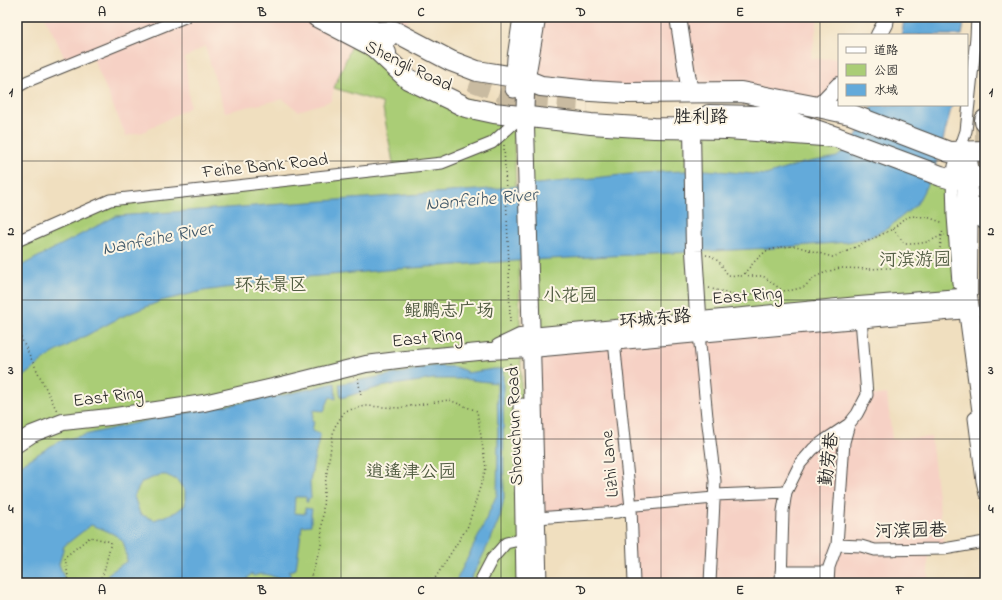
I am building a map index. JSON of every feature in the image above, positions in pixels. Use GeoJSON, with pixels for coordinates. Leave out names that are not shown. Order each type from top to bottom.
{"type":"FeatureCollection","features":[{"type":"Feature","properties":{"kind":"highway","name":"Shengli Road"},"geometry":{"type":"LineString","coordinates":[[317,17],[375,40],[465,85]]}},
{"type":"Feature","properties":{"kind":"highway","name":"Shengli Road"},"geometry":{"type":"LineString","coordinates":[[348,17],[375,40]]}},
{"type":"Feature","properties":{"kind":"highway"},"geometry":{"type":"LineString","coordinates":[[797,103],[742,92],[591,92],[541,86],[520,78],[477,71],[451,60],[394,31],[375,40],[408,79],[466,107],[494,113],[513,122],[591,124],[654,128],[728,129],[836,137],[941,176],[968,178]]}},
{"type":"Feature","properties":{"kind":"highway","name":"胜利路"},"geometry":{"type":"LineString","coordinates":[[588,103],[729,108],[775,107],[797,103],[850,114],[965,151]]}},
{"type":"Feature","properties":{"kind":"highway","name":"胜利路"},"geometry":{"type":"LineString","coordinates":[[563,113],[596,117],[632,118],[690,114],[760,116],[786,120],[836,137]]}},
{"type":"Feature","properties":{"kind":"highway"},"geometry":{"type":"LineString","coordinates":[[965,151],[968,178],[964,303],[985,430]]}},
{"type":"Feature","properties":{"kind":"highway"},"geometry":{"type":"LineString","coordinates":[[985,206],[985,219]]}},
{"type":"Feature","properties":{"kind":"main road"},"geometry":{"type":"LineString","coordinates":[[520,78],[516,58],[522,17]]}},
{"type":"Feature","properties":{"kind":"main road"},"geometry":{"type":"LineString","coordinates":[[520,78],[537,17]]}},
{"type":"Feature","properties":{"kind":"main road","name":"Shouchun Road"},"geometry":{"type":"LineString","coordinates":[[520,78],[513,122],[519,267],[526,343],[537,518],[538,583]]}},
{"type":"Feature","properties":{"kind":"main road","name":"Shouchun Road"},"geometry":{"type":"LineString","coordinates":[[525,583],[526,343]]}},
{"type":"Feature","properties":{"kind":"street"},"geometry":{"type":"LineString","coordinates":[[17,88],[28,81],[185,17]]}},
{"type":"Feature","properties":{"kind":"street"},"geometry":{"type":"LineString","coordinates":[[678,17],[690,93]]}},
{"type":"Feature","properties":{"kind":"street"},"geometry":{"type":"LineString","coordinates":[[965,151],[977,17]]}},
{"type":"Feature","properties":{"kind":"street"},"geometry":{"type":"LineString","coordinates":[[818,107],[838,86]]}},
{"type":"Feature","properties":{"kind":"street","name":"Feihe Bank Road"},"geometry":{"type":"LineString","coordinates":[[17,241],[110,200],[442,163],[492,143],[513,122]]}},
{"type":"Feature","properties":{"kind":"street"},"geometry":{"type":"LineString","coordinates":[[692,128],[691,151],[694,254],[707,417],[715,481],[710,583]]}},
{"type":"Feature","properties":{"kind":"street"},"geometry":{"type":"LineString","coordinates":[[968,178],[953,216],[964,303],[976,435],[985,494]]}},
{"type":"Feature","properties":{"kind":"street","name":"环城东路"},"geometry":{"type":"LineString","coordinates":[[526,343],[614,341],[699,327],[861,319],[964,303]]}},
{"type":"Feature","properties":{"kind":"street","name":"East Ring"},"geometry":{"type":"LineString","coordinates":[[17,444],[32,434],[63,422],[204,403],[366,364],[490,351],[526,343],[699,327],[867,304],[964,303]]}},
{"type":"Feature","properties":{"kind":"street","name":"勤劳巷"},"geometry":{"type":"LineString","coordinates":[[828,578],[829,567],[837,545],[844,442],[849,424],[857,414],[867,395],[861,319]]}},
{"type":"Feature","properties":{"kind":"street","name":"Lizhi Lane"},"geometry":{"type":"LineString","coordinates":[[614,341],[631,508],[634,583]]}},
{"type":"Feature","properties":{"kind":"street"},"geometry":{"type":"LineString","coordinates":[[828,578],[781,577],[783,511],[786,492],[800,464],[813,449],[849,424]]}},
{"type":"Feature","properties":{"kind":"street"},"geometry":{"type":"LineString","coordinates":[[537,518],[619,512],[636,505],[714,497],[786,492]]}},
{"type":"Feature","properties":{"kind":"street"},"geometry":{"type":"LineString","coordinates":[[482,578],[492,559],[506,543],[524,539]]}},
{"type":"Feature","properties":{"kind":"street","name":"河滨园巷"},"geometry":{"type":"LineString","coordinates":[[837,545],[861,546],[875,550],[944,549],[985,542]]}},
{"type":"Feature","properties":{"kind":"path"},"geometry":{"type":"LineString","coordinates":[[513,122],[519,267]]}},
{"type":"Feature","properties":{"kind":"path"},"geometry":{"type":"LineString","coordinates":[[694,254],[712,256],[728,275],[742,276],[766,251],[781,247],[796,246],[832,257],[893,229],[902,220],[911,216],[944,223]]}},
{"type":"Feature","properties":{"kind":"path"},"geometry":{"type":"LineString","coordinates":[[893,229],[905,244],[920,244],[931,241],[942,235],[954,233]]}},
{"type":"Feature","properties":{"kind":"path"},"geometry":{"type":"LineString","coordinates":[[696,283],[729,294],[740,295],[793,290],[804,287],[815,277],[840,268],[871,269],[905,267],[926,260],[936,254],[940,248],[942,235]]}},
{"type":"Feature","properties":{"kind":"path"},"geometry":{"type":"LineString","coordinates":[[745,273],[749,276],[763,276],[783,291]]}},
{"type":"Feature","properties":{"kind":"path"},"geometry":{"type":"LineString","coordinates":[[17,330],[63,422]]}},
{"type":"Feature","properties":{"kind":"path"},"geometry":{"type":"LineString","coordinates":[[357,377],[361,396]]}},
{"type":"Feature","properties":{"kind":"path"},"geometry":{"type":"LineString","coordinates":[[308,583],[321,545],[324,491],[334,428],[345,411],[366,406],[398,408],[449,400],[478,411],[486,468],[468,526],[432,583]]}},
{"type":"Feature","properties":{"kind":"path"},"geometry":{"type":"LineString","coordinates":[[69,583],[65,557],[90,537],[111,542],[104,572],[98,583]]}},
{"type":"Feature","properties":{"kind":"shaded area"},"geometry":{"type":"Polygon","coordinates":[[[45,17],[316,17],[355,38],[334,88],[331,101],[298,111],[283,99],[225,112],[205,46],[185,58],[190,107],[143,132],[126,136],[92,56],[68,65],[45,17]]]}},
{"type":"Feature","properties":{"kind":"shaded area"},"geometry":{"type":"Polygon","coordinates":[[[348,17],[410,17],[400,34],[348,17]]]}},
{"type":"Feature","properties":{"kind":"shaded area"},"geometry":{"type":"Polygon","coordinates":[[[537,17],[818,17],[811,59],[838,58],[838,86],[818,107],[526,80],[537,17]]]}},
{"type":"Feature","properties":{"kind":"shaded area"},"geometry":{"type":"Polygon","coordinates":[[[861,319],[866,396],[887,394],[892,439],[931,437],[944,549],[928,549],[928,583],[610,583],[633,580],[631,508],[537,518],[532,349],[861,319]]]}},
{"type":"Feature","properties":{"kind":"green space"},"geometry":{"type":"Polygon","coordinates":[[[355,38],[408,79],[513,115],[519,261],[525,583],[17,583],[17,241],[110,200],[394,168],[382,103],[334,88],[355,38]]]}},
{"type":"Feature","properties":{"kind":"green space"},"geometry":{"type":"Polygon","coordinates":[[[525,116],[836,137],[952,179],[960,297],[531,336],[525,116]]]}},
{"type":"Feature","properties":{"kind":"water"},"geometry":{"type":"Polygon","coordinates":[[[904,17],[965,17],[962,34],[902,34],[904,17]]]}},
{"type":"Feature","properties":{"kind":"water","name":"Nanfeihe River"},"geometry":{"type":"Polygon","coordinates":[[[872,106],[952,106],[933,173],[917,204],[888,228],[868,238],[847,242],[773,248],[529,260],[398,269],[307,277],[203,291],[161,301],[121,317],[52,354],[17,381],[17,268],[116,216],[490,189],[640,173],[706,170],[766,175],[803,163],[837,157],[852,144],[872,106]]]}},
{"type":"Feature","properties":{"kind":"water"},"geometry":{"type":"Polygon","coordinates":[[[431,366],[455,367],[466,371],[466,373],[503,369],[504,498],[500,517],[491,539],[469,583],[455,583],[480,533],[497,494],[497,383],[462,379],[433,379],[380,387],[341,398],[339,384],[431,366]]]}},
{"type":"Feature","properties":{"kind":"water"},"geometry":{"type":"Polygon","coordinates":[[[335,383],[336,399],[330,397],[324,411],[314,410],[312,431],[320,434],[310,482],[311,498],[308,499],[308,502],[306,502],[306,497],[295,497],[294,513],[305,514],[305,508],[312,509],[311,525],[302,526],[296,569],[289,571],[292,583],[273,583],[279,580],[266,574],[254,576],[251,574],[247,579],[253,583],[106,583],[108,574],[127,561],[125,547],[121,539],[117,536],[91,525],[64,546],[59,564],[66,583],[17,583],[17,467],[59,441],[157,418],[284,395],[335,383]],[[160,475],[142,482],[134,496],[140,514],[154,520],[176,512],[185,505],[185,491],[177,480],[166,475],[160,475]]]}},
{"type":"Feature","properties":{"kind":"tunnel"},"geometry":{"type":"LineString","coordinates":[[471,81],[517,98],[588,103]]}},
{"type":"Feature","properties":{"kind":"tunnel"},"geometry":{"type":"LineString","coordinates":[[985,122],[985,206]]}},
{"type":"Feature","properties":{"kind":"park label","name":"河滨游园"},"geometry":{"type":"Point","coordinates":[915,259]}},
{"type":"Feature","properties":{"kind":"park label","name":"环东景区"},"geometry":{"type":"Point","coordinates":[271,284]}},
{"type":"Feature","properties":{"kind":"park label","name":"小花园"},"geometry":{"type":"Point","coordinates":[570,295]}},
{"type":"Feature","properties":{"kind":"park label","name":"鲲鹏志广场"},"geometry":{"type":"Point","coordinates":[449,310]}},
{"type":"Feature","properties":{"kind":"park label","name":"逍遥津公园"},"geometry":{"type":"Point","coordinates":[411,471]}}]}
